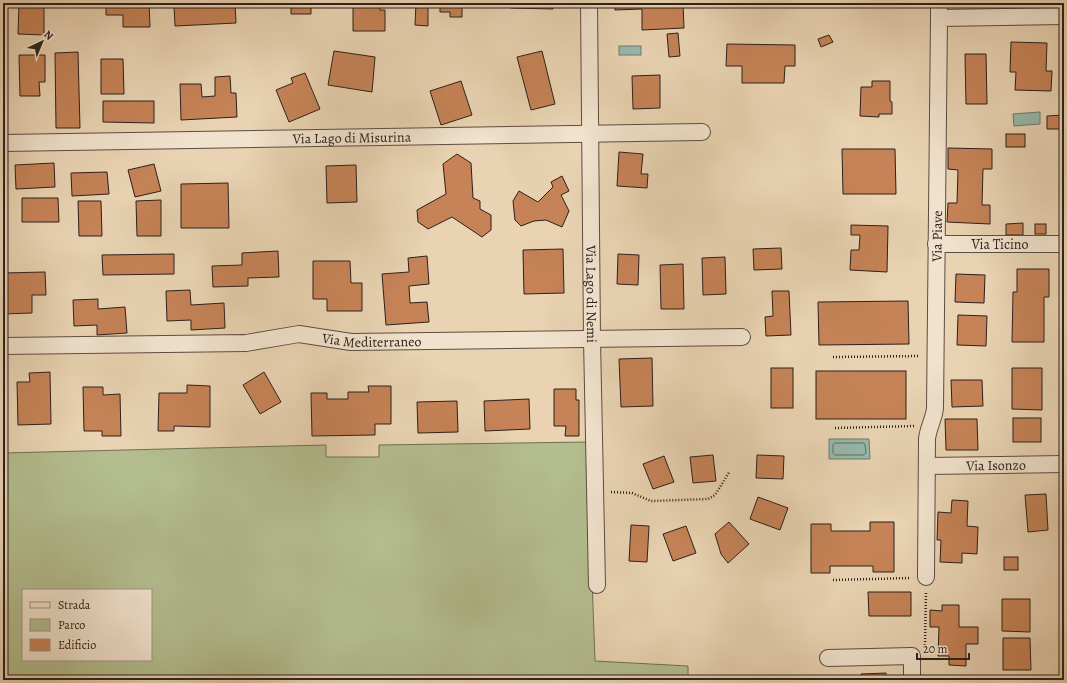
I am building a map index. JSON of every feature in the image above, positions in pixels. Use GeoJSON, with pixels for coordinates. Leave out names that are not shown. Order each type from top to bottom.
{"type":"FeatureCollection","features":[{"type":"Feature","properties":{"kind":"street","name":"Via Lago di Nemi"},"geometry":{"type":"LineString","coordinates":[[589,3],[594,490],[597,585]]}},
{"type":"Feature","properties":{"kind":"street","name":"Via Piave"},"geometry":{"type":"LineString","coordinates":[[926,577],[927,439],[935,410],[939,11],[1064,16]]}},
{"type":"Feature","properties":{"kind":"street","name":"Via Lago di Misurina"},"geometry":{"type":"LineString","coordinates":[[3,143],[702,132]]}},
{"type":"Feature","properties":{"kind":"street","name":"Via Ticino"},"geometry":{"type":"LineString","coordinates":[[936,244],[1064,244]]}},
{"type":"Feature","properties":{"kind":"street","name":"Via Mediterraneo"},"geometry":{"type":"LineString","coordinates":[[3,346],[248,343],[295,334],[351,342],[742,337]]}},
{"type":"Feature","properties":{"kind":"street","name":"Via Isonzo"},"geometry":{"type":"LineString","coordinates":[[927,466],[1064,464]]}},
{"type":"Feature","properties":{"kind":"street"},"geometry":{"type":"LineString","coordinates":[[828,658],[912,656],[912,680]]}},
{"type":"Feature","properties":{"kind":"path"},"geometry":{"type":"LineString","coordinates":[[833,357],[936,356]]}},
{"type":"Feature","properties":{"kind":"path"},"geometry":{"type":"LineString","coordinates":[[835,428],[931,425]]}},
{"type":"Feature","properties":{"kind":"path"},"geometry":{"type":"LineString","coordinates":[[594,490],[632,493],[651,501],[708,499],[715,495],[730,470]]}},
{"type":"Feature","properties":{"kind":"path"},"geometry":{"type":"LineString","coordinates":[[834,580],[926,577],[925,657],[912,656]]}},
{"type":"Feature","properties":{"kind":"green space"},"geometry":{"type":"Polygon","coordinates":[[[587,442],[595,661],[688,666],[688,680],[3,680],[3,445],[4,453],[326,445],[326,457],[379,457],[379,445],[587,442]]]}},
{"type":"Feature","properties":{"kind":"water"},"geometry":{"type":"Polygon","coordinates":[[[619,46],[641,46],[641,55],[619,55],[619,46]]]}},
{"type":"Feature","properties":{"kind":"water"},"geometry":{"type":"Polygon","coordinates":[[[1040,112],[1040,124],[1014,126],[1013,114],[1040,112]]]}},
{"type":"Feature","properties":{"kind":"water"},"geometry":{"type":"Polygon","coordinates":[[[829,439],[869,439],[870,459],[829,459],[829,439]]]}},
{"type":"Feature","properties":{"kind":"building"},"geometry":{"type":"Polygon","coordinates":[[[19,3],[44,3],[44,35],[18,34],[19,3]]]}},
{"type":"Feature","properties":{"kind":"building"},"geometry":{"type":"Polygon","coordinates":[[[106,3],[149,3],[150,27],[123,27],[123,15],[106,15],[106,3]]]}},
{"type":"Feature","properties":{"kind":"building"},"geometry":{"type":"Polygon","coordinates":[[[235,3],[236,23],[175,26],[174,6],[235,3]]]}},
{"type":"Feature","properties":{"kind":"building"},"geometry":{"type":"Polygon","coordinates":[[[279,3],[311,3],[311,14],[291,14],[291,5],[279,6],[279,3]]]}},
{"type":"Feature","properties":{"kind":"building"},"geometry":{"type":"Polygon","coordinates":[[[353,3],[380,3],[380,10],[385,10],[385,31],[353,31],[353,3]]]}},
{"type":"Feature","properties":{"kind":"building"},"geometry":{"type":"Polygon","coordinates":[[[416,3],[428,3],[428,26],[415,25],[416,3]]]}},
{"type":"Feature","properties":{"kind":"building"},"geometry":{"type":"Polygon","coordinates":[[[440,3],[462,3],[462,17],[450,17],[450,12],[440,12],[440,3]]]}},
{"type":"Feature","properties":{"kind":"building"},"geometry":{"type":"Polygon","coordinates":[[[511,3],[553,3],[553,9],[511,8],[511,3]]]}},
{"type":"Feature","properties":{"kind":"building"},"geometry":{"type":"Polygon","coordinates":[[[615,3],[683,3],[684,28],[642,30],[642,9],[615,10],[615,3]]]}},
{"type":"Feature","properties":{"kind":"building"},"geometry":{"type":"Polygon","coordinates":[[[3,28],[6,28],[7,47],[3,47],[3,28]]]}},
{"type":"Feature","properties":{"kind":"building"},"geometry":{"type":"Polygon","coordinates":[[[678,33],[680,56],[669,57],[667,34],[678,33]]]}},
{"type":"Feature","properties":{"kind":"building"},"geometry":{"type":"Polygon","coordinates":[[[829,35],[833,42],[821,47],[818,39],[829,35]]]}},
{"type":"Feature","properties":{"kind":"building"},"geometry":{"type":"Polygon","coordinates":[[[1011,42],[1047,43],[1046,71],[1052,71],[1051,91],[1015,90],[1016,72],[1010,72],[1011,42]]]}},
{"type":"Feature","properties":{"kind":"building"},"geometry":{"type":"Polygon","coordinates":[[[727,44],[795,45],[795,66],[785,66],[784,83],[742,83],[742,66],[726,66],[727,44]]]}},
{"type":"Feature","properties":{"kind":"building"},"geometry":{"type":"Polygon","coordinates":[[[334,51],[375,57],[372,92],[328,85],[334,51]]]}},
{"type":"Feature","properties":{"kind":"building"},"geometry":{"type":"Polygon","coordinates":[[[542,51],[555,104],[531,110],[517,57],[542,51]]]}},
{"type":"Feature","properties":{"kind":"building"},"geometry":{"type":"Polygon","coordinates":[[[78,52],[80,128],[56,128],[55,53],[78,52]]]}},
{"type":"Feature","properties":{"kind":"building"},"geometry":{"type":"Polygon","coordinates":[[[965,54],[986,54],[987,104],[966,104],[965,54]]]}},
{"type":"Feature","properties":{"kind":"building"},"geometry":{"type":"Polygon","coordinates":[[[19,55],[45,55],[45,82],[39,82],[40,96],[20,96],[19,55]]]}},
{"type":"Feature","properties":{"kind":"building"},"geometry":{"type":"Polygon","coordinates":[[[101,59],[123,59],[124,94],[101,94],[101,59]]]}},
{"type":"Feature","properties":{"kind":"building"},"geometry":{"type":"Polygon","coordinates":[[[305,73],[320,109],[289,122],[276,90],[293,83],[291,78],[305,73]]]}},
{"type":"Feature","properties":{"kind":"building"},"geometry":{"type":"Polygon","coordinates":[[[660,75],[660,108],[633,109],[632,76],[660,75]]]}},
{"type":"Feature","properties":{"kind":"building"},"geometry":{"type":"Polygon","coordinates":[[[230,76],[231,93],[236,93],[237,117],[181,120],[180,84],[201,84],[202,97],[215,96],[215,77],[230,76]]]}},
{"type":"Feature","properties":{"kind":"building"},"geometry":{"type":"Polygon","coordinates":[[[461,81],[472,115],[441,125],[430,91],[461,81]]]}},
{"type":"Feature","properties":{"kind":"building"},"geometry":{"type":"Polygon","coordinates":[[[872,81],[890,81],[890,101],[892,102],[892,114],[879,114],[879,117],[860,116],[861,87],[872,87],[872,81]]]}},
{"type":"Feature","properties":{"kind":"building"},"geometry":{"type":"Polygon","coordinates":[[[103,101],[154,101],[154,123],[103,122],[103,101]]]}},
{"type":"Feature","properties":{"kind":"building"},"geometry":{"type":"Polygon","coordinates":[[[1064,115],[1064,129],[1047,129],[1047,116],[1064,115]]]}},
{"type":"Feature","properties":{"kind":"building"},"geometry":{"type":"Polygon","coordinates":[[[1006,134],[1025,134],[1025,147],[1006,147],[1006,134]]]}},
{"type":"Feature","properties":{"kind":"building"},"geometry":{"type":"Polygon","coordinates":[[[948,148],[992,149],[992,169],[983,169],[982,205],[990,205],[990,224],[947,222],[948,203],[957,203],[958,170],[948,169],[948,148]]]}},
{"type":"Feature","properties":{"kind":"building"},"geometry":{"type":"Polygon","coordinates":[[[842,149],[895,149],[896,194],[843,194],[842,149]]]}},
{"type":"Feature","properties":{"kind":"building"},"geometry":{"type":"Polygon","coordinates":[[[619,152],[643,154],[641,174],[648,174],[647,188],[617,186],[619,152]]]}},
{"type":"Feature","properties":{"kind":"building"},"geometry":{"type":"Polygon","coordinates":[[[457,154],[471,163],[473,198],[480,201],[480,209],[491,215],[491,230],[482,237],[452,217],[428,229],[418,222],[417,210],[446,194],[443,164],[457,154]]]}},
{"type":"Feature","properties":{"kind":"building"},"geometry":{"type":"Polygon","coordinates":[[[54,163],[55,187],[16,189],[15,165],[54,163]]]}},
{"type":"Feature","properties":{"kind":"building"},"geometry":{"type":"Polygon","coordinates":[[[154,164],[161,191],[135,197],[128,170],[154,164]]]}},
{"type":"Feature","properties":{"kind":"building"},"geometry":{"type":"Polygon","coordinates":[[[356,165],[357,202],[327,203],[326,166],[356,165]]]}},
{"type":"Feature","properties":{"kind":"building"},"geometry":{"type":"Polygon","coordinates":[[[107,172],[109,194],[72,196],[71,173],[107,172]]]}},
{"type":"Feature","properties":{"kind":"building"},"geometry":{"type":"Polygon","coordinates":[[[562,176],[569,191],[561,195],[569,211],[562,227],[546,220],[534,221],[521,226],[515,220],[513,201],[519,191],[538,202],[553,187],[551,182],[562,176]]]}},
{"type":"Feature","properties":{"kind":"building"},"geometry":{"type":"Polygon","coordinates":[[[228,183],[229,228],[181,228],[181,184],[228,183]]]}},
{"type":"Feature","properties":{"kind":"building"},"geometry":{"type":"Polygon","coordinates":[[[22,198],[58,198],[59,222],[22,222],[22,198]]]}},
{"type":"Feature","properties":{"kind":"building"},"geometry":{"type":"Polygon","coordinates":[[[161,200],[161,236],[137,236],[136,201],[161,200]]]}},
{"type":"Feature","properties":{"kind":"building"},"geometry":{"type":"Polygon","coordinates":[[[78,201],[101,201],[102,236],[79,236],[78,201]]]}},
{"type":"Feature","properties":{"kind":"building"},"geometry":{"type":"Polygon","coordinates":[[[1023,223],[1023,235],[1006,235],[1006,224],[1023,223]]]}},
{"type":"Feature","properties":{"kind":"building"},"geometry":{"type":"Polygon","coordinates":[[[1035,224],[1046,224],[1046,234],[1035,234],[1035,224]]]}},
{"type":"Feature","properties":{"kind":"building"},"geometry":{"type":"Polygon","coordinates":[[[851,225],[888,226],[887,272],[850,270],[851,250],[859,250],[860,235],[851,235],[851,225]]]}},
{"type":"Feature","properties":{"kind":"building"},"geometry":{"type":"Polygon","coordinates":[[[781,248],[782,269],[754,270],[753,249],[781,248]]]}},
{"type":"Feature","properties":{"kind":"building"},"geometry":{"type":"Polygon","coordinates":[[[563,249],[564,293],[524,294],[523,250],[563,249]]]}},
{"type":"Feature","properties":{"kind":"building"},"geometry":{"type":"Polygon","coordinates":[[[278,251],[279,277],[248,278],[248,286],[213,287],[212,266],[242,265],[242,253],[278,251]]]}},
{"type":"Feature","properties":{"kind":"building"},"geometry":{"type":"Polygon","coordinates":[[[174,254],[174,274],[103,275],[102,255],[174,254]]]}},
{"type":"Feature","properties":{"kind":"building"},"geometry":{"type":"Polygon","coordinates":[[[618,254],[639,255],[638,285],[617,284],[618,254]]]}},
{"type":"Feature","properties":{"kind":"building"},"geometry":{"type":"Polygon","coordinates":[[[427,256],[429,284],[409,286],[410,303],[427,302],[429,322],[386,325],[382,274],[409,272],[408,258],[427,256]]]}},
{"type":"Feature","properties":{"kind":"building"},"geometry":{"type":"Polygon","coordinates":[[[725,257],[726,294],[703,295],[702,258],[725,257]]]}},
{"type":"Feature","properties":{"kind":"building"},"geometry":{"type":"Polygon","coordinates":[[[313,261],[350,261],[351,283],[362,283],[362,311],[327,311],[327,299],[313,299],[313,261]]]}},
{"type":"Feature","properties":{"kind":"building"},"geometry":{"type":"Polygon","coordinates":[[[683,264],[684,309],[661,309],[660,265],[683,264]]]}},
{"type":"Feature","properties":{"kind":"building"},"geometry":{"type":"Polygon","coordinates":[[[1017,269],[1049,269],[1049,297],[1044,297],[1044,342],[1012,342],[1013,292],[1017,292],[1017,269]]]}},
{"type":"Feature","properties":{"kind":"building"},"geometry":{"type":"Polygon","coordinates":[[[45,272],[46,295],[32,295],[32,313],[3,314],[3,273],[45,272]]]}},
{"type":"Feature","properties":{"kind":"building"},"geometry":{"type":"Polygon","coordinates":[[[956,274],[985,275],[984,303],[955,302],[956,274]]]}},
{"type":"Feature","properties":{"kind":"building"},"geometry":{"type":"Polygon","coordinates":[[[190,290],[191,305],[224,303],[225,328],[191,330],[191,320],[167,321],[166,291],[190,290]]]}},
{"type":"Feature","properties":{"kind":"building"},"geometry":{"type":"Polygon","coordinates":[[[772,291],[789,291],[791,335],[766,336],[765,317],[773,316],[772,291]]]}},
{"type":"Feature","properties":{"kind":"building"},"geometry":{"type":"Polygon","coordinates":[[[98,299],[98,309],[125,307],[127,333],[97,335],[97,325],[74,326],[73,300],[98,299]]]}},
{"type":"Feature","properties":{"kind":"building"},"geometry":{"type":"Polygon","coordinates":[[[908,301],[909,344],[819,345],[818,302],[908,301]]]}},
{"type":"Feature","properties":{"kind":"building"},"geometry":{"type":"Polygon","coordinates":[[[958,315],[987,316],[986,346],[957,345],[958,315]]]}},
{"type":"Feature","properties":{"kind":"building"},"geometry":{"type":"Polygon","coordinates":[[[652,358],[653,406],[621,407],[619,359],[652,358]]]}},
{"type":"Feature","properties":{"kind":"building"},"geometry":{"type":"Polygon","coordinates":[[[771,368],[793,368],[793,408],[771,408],[771,368]]]}},
{"type":"Feature","properties":{"kind":"building"},"geometry":{"type":"Polygon","coordinates":[[[1012,368],[1042,368],[1042,410],[1012,409],[1012,368]]]}},
{"type":"Feature","properties":{"kind":"building"},"geometry":{"type":"Polygon","coordinates":[[[816,371],[906,371],[906,419],[816,419],[816,371]]]}},
{"type":"Feature","properties":{"kind":"building"},"geometry":{"type":"Polygon","coordinates":[[[50,372],[51,424],[18,425],[17,382],[30,382],[29,373],[50,372]]]}},
{"type":"Feature","properties":{"kind":"building"},"geometry":{"type":"Polygon","coordinates":[[[264,372],[281,402],[260,414],[243,385],[264,372]]]}},
{"type":"Feature","properties":{"kind":"building"},"geometry":{"type":"Polygon","coordinates":[[[951,380],[982,380],[983,406],[952,407],[951,380]]]}},
{"type":"Feature","properties":{"kind":"building"},"geometry":{"type":"Polygon","coordinates":[[[187,385],[210,386],[210,427],[174,426],[174,431],[158,431],[159,393],[187,393],[187,385]]]}},
{"type":"Feature","properties":{"kind":"building"},"geometry":{"type":"Polygon","coordinates":[[[368,386],[391,386],[391,424],[375,424],[375,435],[312,436],[311,393],[327,393],[327,399],[348,399],[348,392],[369,392],[368,386]]]}},
{"type":"Feature","properties":{"kind":"building"},"geometry":{"type":"Polygon","coordinates":[[[83,387],[103,387],[103,395],[120,394],[121,436],[102,436],[102,431],[84,431],[83,387]]]}},
{"type":"Feature","properties":{"kind":"building"},"geometry":{"type":"Polygon","coordinates":[[[554,389],[576,389],[576,400],[579,400],[579,436],[565,436],[566,426],[554,426],[554,389]]]}},
{"type":"Feature","properties":{"kind":"building"},"geometry":{"type":"Polygon","coordinates":[[[529,399],[530,429],[485,431],[484,401],[529,399]]]}},
{"type":"Feature","properties":{"kind":"building"},"geometry":{"type":"Polygon","coordinates":[[[457,401],[458,432],[418,433],[417,402],[457,401]]]}},
{"type":"Feature","properties":{"kind":"building"},"geometry":{"type":"Polygon","coordinates":[[[1013,418],[1041,418],[1041,442],[1013,442],[1013,418]]]}},
{"type":"Feature","properties":{"kind":"building"},"geometry":{"type":"Polygon","coordinates":[[[945,419],[977,419],[978,450],[946,450],[945,419]]]}},
{"type":"Feature","properties":{"kind":"building"},"geometry":{"type":"Polygon","coordinates":[[[713,455],[716,481],[693,483],[690,457],[713,455]]]}},
{"type":"Feature","properties":{"kind":"building"},"geometry":{"type":"Polygon","coordinates":[[[757,455],[784,456],[783,479],[756,478],[757,455]]]}},
{"type":"Feature","properties":{"kind":"building"},"geometry":{"type":"Polygon","coordinates":[[[664,456],[674,482],[653,489],[643,464],[664,456]]]}},
{"type":"Feature","properties":{"kind":"building"},"geometry":{"type":"Polygon","coordinates":[[[1046,494],[1048,530],[1028,532],[1025,495],[1046,494]]]}},
{"type":"Feature","properties":{"kind":"building"},"geometry":{"type":"Polygon","coordinates":[[[758,497],[788,508],[780,530],[750,519],[758,497]]]}},
{"type":"Feature","properties":{"kind":"building"},"geometry":{"type":"Polygon","coordinates":[[[952,500],[968,501],[967,526],[978,527],[977,554],[962,553],[962,563],[940,562],[941,540],[937,540],[938,512],[951,513],[952,500]]]}},
{"type":"Feature","properties":{"kind":"building"},"geometry":{"type":"Polygon","coordinates":[[[729,522],[749,544],[728,563],[721,554],[715,534],[729,522]]]}},
{"type":"Feature","properties":{"kind":"building"},"geometry":{"type":"Polygon","coordinates":[[[870,522],[894,522],[894,572],[873,572],[873,566],[830,566],[830,573],[811,573],[811,524],[831,524],[831,531],[870,531],[870,522]]]}},
{"type":"Feature","properties":{"kind":"building"},"geometry":{"type":"Polygon","coordinates":[[[631,525],[649,526],[647,562],[629,561],[631,525]]]}},
{"type":"Feature","properties":{"kind":"building"},"geometry":{"type":"Polygon","coordinates":[[[686,526],[696,553],[673,561],[663,534],[686,526]]]}},
{"type":"Feature","properties":{"kind":"building"},"geometry":{"type":"Polygon","coordinates":[[[1004,557],[1018,557],[1018,570],[1004,570],[1004,557]]]}},
{"type":"Feature","properties":{"kind":"building"},"geometry":{"type":"Polygon","coordinates":[[[868,592],[911,592],[911,616],[869,616],[868,592]]]}},
{"type":"Feature","properties":{"kind":"building"},"geometry":{"type":"Polygon","coordinates":[[[1002,599],[1030,599],[1030,632],[1002,631],[1002,599]]]}},
{"type":"Feature","properties":{"kind":"building"},"geometry":{"type":"Polygon","coordinates":[[[942,605],[959,605],[959,627],[978,627],[978,644],[966,644],[966,666],[949,665],[949,656],[938,656],[939,627],[930,627],[930,610],[942,611],[942,605]]]}},
{"type":"Feature","properties":{"kind":"building"},"geometry":{"type":"Polygon","coordinates":[[[1003,638],[1030,638],[1031,670],[1003,670],[1003,638]]]}},
{"type":"Feature","properties":{"kind":"building"},"geometry":{"type":"Polygon","coordinates":[[[886,673],[886,680],[861,680],[861,674],[886,673]]]}},
{"type":"Feature","properties":{"kind":"building"},"geometry":{"type":"Polygon","coordinates":[[[808,676],[828,676],[828,680],[808,680],[808,676]]]}}]}
